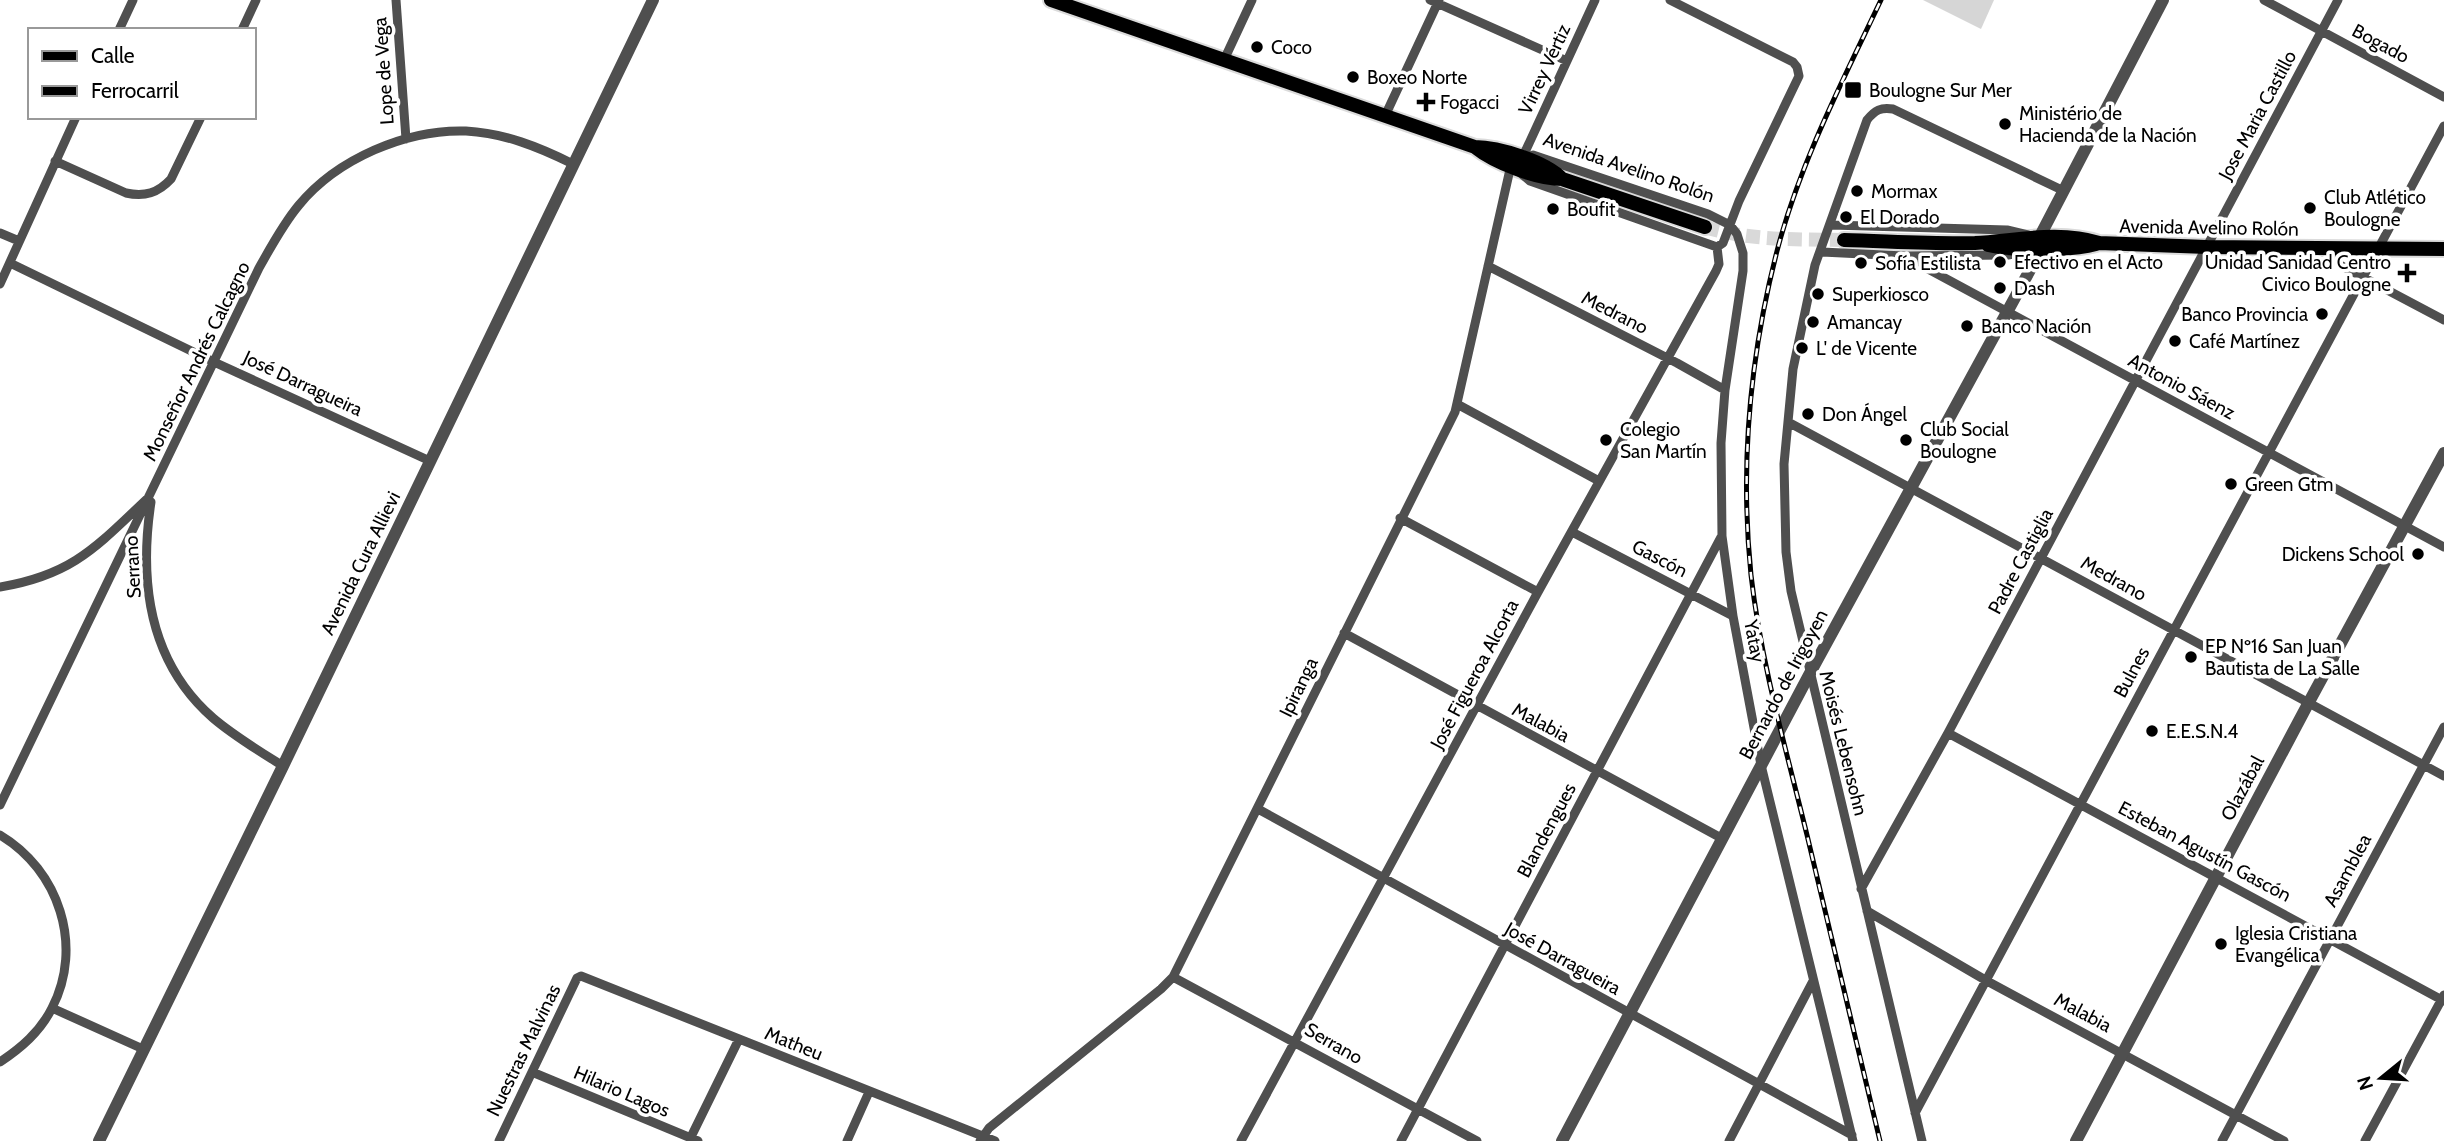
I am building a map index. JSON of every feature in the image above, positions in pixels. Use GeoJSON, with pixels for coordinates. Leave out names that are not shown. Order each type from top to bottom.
{"type":"FeatureCollection","features":[{"type":"Feature","properties":{"kind":"main road","name":"Avenida Avelino Rolón"},"geometry":{"type":"LineString","coordinates":[[1056,1],[1475,147],[1490,147],[1553,169],[1562,179],[1705,228]]}},
{"type":"Feature","properties":{"kind":"main road","name":"Avenida Avelino Rolón"},"geometry":{"type":"LineString","coordinates":[[1844,240],[1976,243],[2006,249],[2040,243],[2083,247],[2099,243],[2207,247],[2444,248]]}},
{"type":"Feature","properties":{"kind":"street"},"geometry":{"type":"LineString","coordinates":[[119,28],[133,0]]}},
{"type":"Feature","properties":{"kind":"street"},"geometry":{"type":"LineString","coordinates":[[243,28],[256,0]]}},
{"type":"Feature","properties":{"kind":"street","name":"Lope de Vega"},"geometry":{"type":"LineString","coordinates":[[396,0],[406,139]]}},
{"type":"Feature","properties":{"kind":"street","name":"Avenida Cura Allievi"},"geometry":{"type":"LineString","coordinates":[[99,1141],[653,0]]}},
{"type":"Feature","properties":{"kind":"street"},"geometry":{"type":"LineString","coordinates":[[1224,60],[1252,0]]}},
{"type":"Feature","properties":{"kind":"street","name":"Virrey Vértiz"},"geometry":{"type":"LineString","coordinates":[[1517,158],[1595,0]]}},
{"type":"Feature","properties":{"kind":"street","name":"José Figueroa Alcorta"},"geometry":{"type":"LineString","coordinates":[[1241,1141],[1719,264],[1717,247],[1723,243],[1739,201],[1799,76],[1793,62],[1671,0]]}},
{"type":"Feature","properties":{"kind":"street","name":"Bernardo de Irigoyen"},"geometry":{"type":"LineString","coordinates":[[1562,1141],[1809,675],[2007,312],[2064,191],[2164,0]]}},
{"type":"Feature","properties":{"kind":"street","name":"Bogado"},"geometry":{"type":"LineString","coordinates":[[2264,0],[2444,97]]}},
{"type":"Feature","properties":{"kind":"street","name":"Jose Maria Castillo"},"geometry":{"type":"LineString","coordinates":[[2207,247],[2338,0]]}},
{"type":"Feature","properties":{"kind":"street"},"geometry":{"type":"LineString","coordinates":[[1385,116],[1435,1],[1567,61]]}},
{"type":"Feature","properties":{"kind":"street","name":"Moisés Lebensohn"},"geometry":{"type":"LineString","coordinates":[[1922,1141],[1791,591],[1786,552],[1784,464],[1793,369],[1815,265],[1822,252],[1867,120],[1872,113],[1885,108],[1893,109],[2064,191]]}},
{"type":"Feature","properties":{"kind":"street"},"geometry":{"type":"LineString","coordinates":[[0,284],[75,119]]}},
{"type":"Feature","properties":{"kind":"street"},"geometry":{"type":"LineString","coordinates":[[55,161],[126,193],[139,196],[149,194],[165,186],[171,179],[200,119]]}},
{"type":"Feature","properties":{"kind":"street","name":"Bulnes"},"geometry":{"type":"LineString","coordinates":[[1915,1113],[2444,126]]}},
{"type":"Feature","properties":{"kind":"street","name":"Monseñor Andrés Calcagno"},"geometry":{"type":"LineString","coordinates":[[0,805],[259,268],[299,205],[331,175],[368,154],[406,139],[452,132],[486,134],[526,143],[573,164]]}},
{"type":"Feature","properties":{"kind":"street","name":"Avenida Avelino Rolón"},"geometry":{"type":"LineString","coordinates":[[1517,158],[1708,214],[1730,225]]}},
{"type":"Feature","properties":{"kind":"street","name":"Avenida Avelino Rolón"},"geometry":{"type":"LineString","coordinates":[[1517,158],[1530,181],[1717,247]]}},
{"type":"Feature","properties":{"kind":"street","name":"Ipiranga"},"geometry":{"type":"LineString","coordinates":[[981,1138],[1173,977],[1457,404],[1488,265],[1517,158]]}},
{"type":"Feature","properties":{"kind":"street","name":"Yatay"},"geometry":{"type":"LineString","coordinates":[[1730,225],[1742,244],[1744,261],[1725,390],[1721,443],[1722,536],[1732,616],[1761,765],[1852,1138]]}},
{"type":"Feature","properties":{"kind":"street","name":"Avenida Avelino Rolón"},"geometry":{"type":"LineString","coordinates":[[1831,225],[2007,230],[2040,243]]}},
{"type":"Feature","properties":{"kind":"street"},"geometry":{"type":"LineString","coordinates":[[0,233],[19,241]]}},
{"type":"Feature","properties":{"kind":"street","name":"Avenida Avelino Rolón"},"geometry":{"type":"LineString","coordinates":[[1822,252],[1904,256],[2008,256],[2040,243]]}},
{"type":"Feature","properties":{"kind":"street","name":"Padre Castiglia"},"geometry":{"type":"LineString","coordinates":[[1861,889],[1948,733],[2207,247]]}},
{"type":"Feature","properties":{"kind":"street"},"geometry":{"type":"LineString","coordinates":[[2326,248],[2340,265],[2444,320]]}},
{"type":"Feature","properties":{"kind":"street","name":"Antonio Sáenz"},"geometry":{"type":"LineString","coordinates":[[1904,256],[2444,547]]}},
{"type":"Feature","properties":{"kind":"street","name":"José Darragueira"},"geometry":{"type":"LineString","coordinates":[[10,263],[215,362],[430,461]]}},
{"type":"Feature","properties":{"kind":"street","name":"Medrano"},"geometry":{"type":"LineString","coordinates":[[1488,265],[1725,390]]}},
{"type":"Feature","properties":{"kind":"street"},"geometry":{"type":"LineString","coordinates":[[1457,404],[1599,481]]}},
{"type":"Feature","properties":{"kind":"street","name":"Medrano"},"geometry":{"type":"LineString","coordinates":[[1788,422],[2444,776]]}},
{"type":"Feature","properties":{"kind":"street","name":"Olazábal"},"geometry":{"type":"LineString","coordinates":[[2076,1141],[2444,453]]}},
{"type":"Feature","properties":{"kind":"street","name":"Serrano"},"geometry":{"type":"LineString","coordinates":[[0,587],[28,581],[69,566],[85,556],[152,494]]}},
{"type":"Feature","properties":{"kind":"street","name":"Serrano"},"geometry":{"type":"LineString","coordinates":[[152,494],[145,554],[146,586],[166,654],[192,697],[213,718],[283,766]]}},
{"type":"Feature","properties":{"kind":"street"},"geometry":{"type":"LineString","coordinates":[[1401,518],[1538,592]]}},
{"type":"Feature","properties":{"kind":"street","name":"Gascón"},"geometry":{"type":"LineString","coordinates":[[1572,532],[1732,616]]}},
{"type":"Feature","properties":{"kind":"street","name":"Blandengues"},"geometry":{"type":"LineString","coordinates":[[1401,1141],[1722,536]]}},
{"type":"Feature","properties":{"kind":"street","name":"Malabia"},"geometry":{"type":"LineString","coordinates":[[1344,633],[1723,839]]}},
{"type":"Feature","properties":{"kind":"street","name":"Asamblea"},"geometry":{"type":"LineString","coordinates":[[2222,1141],[2444,727]]}},
{"type":"Feature","properties":{"kind":"street","name":"Esteban Agustín Gascón"},"geometry":{"type":"LineString","coordinates":[[1948,733],[2443,999]]}},
{"type":"Feature","properties":{"kind":"street","name":"José Darragueira"},"geometry":{"type":"LineString","coordinates":[[1258,809],[1852,1138]]}},
{"type":"Feature","properties":{"kind":"street"},"geometry":{"type":"LineString","coordinates":[[0,835],[15,844],[37,865],[53,891],[63,919],[67,950],[63,980],[52,1008],[21,1048],[0,1062]]}},
{"type":"Feature","properties":{"kind":"street","name":"Malabia"},"geometry":{"type":"LineString","coordinates":[[1867,911],[1987,981],[2284,1141]]}},
{"type":"Feature","properties":{"kind":"street","name":"Matheu"},"geometry":{"type":"LineString","coordinates":[[581,976],[981,1138],[995,1141]]}},
{"type":"Feature","properties":{"kind":"street","name":"Nuestras Malvinas"},"geometry":{"type":"LineString","coordinates":[[499,1141],[577,978],[581,976]]}},
{"type":"Feature","properties":{"kind":"street","name":"Serrano"},"geometry":{"type":"LineString","coordinates":[[1173,977],[1477,1141]]}},
{"type":"Feature","properties":{"kind":"street"},"geometry":{"type":"LineString","coordinates":[[1729,1141],[1813,981]]}},
{"type":"Feature","properties":{"kind":"street"},"geometry":{"type":"LineString","coordinates":[[2365,1141],[2443,999]]}},
{"type":"Feature","properties":{"kind":"street"},"geometry":{"type":"LineString","coordinates":[[52,1008],[143,1049]]}},
{"type":"Feature","properties":{"kind":"street"},"geometry":{"type":"LineString","coordinates":[[692,1140],[739,1039]]}},
{"type":"Feature","properties":{"kind":"street","name":"Hilario Lagos"},"geometry":{"type":"LineString","coordinates":[[532,1072],[692,1140]]}},
{"type":"Feature","properties":{"kind":"street"},"geometry":{"type":"LineString","coordinates":[[847,1141],[869,1092]]}},
{"type":"Feature","properties":{"kind":"shaded area"},"geometry":{"type":"Polygon","coordinates":[[[1923,0],[1994,0],[1981,29],[1923,0]]]}},
{"type":"Feature","properties":{"kind":"tunnel"},"geometry":{"type":"LineString","coordinates":[[1705,227],[1756,237],[1844,240]]}},
{"type":"Feature","properties":{"kind":"railway"},"geometry":{"type":"LineString","coordinates":[[1880,1141],[1783,738],[1755,608],[1748,534],[1747,453],[1760,331],[1786,218],[1837,92],[1881,0]]}},
{"type":"Feature","properties":{"kind":"place","name":"Coco"},"geometry":{"type":"Point","coordinates":[1257,47]}},
{"type":"Feature","properties":{"kind":"place","name":"Boxeo Norte"},"geometry":{"type":"Point","coordinates":[1353,77]}},
{"type":"Feature","properties":{"kind":"place","name":"Boulogne Sur Mer"},"geometry":{"type":"Point","coordinates":[1853,90]}},
{"type":"Feature","properties":{"kind":"place","name":"Fogacci"},"geometry":{"type":"Point","coordinates":[1426,102]}},
{"type":"Feature","properties":{"kind":"place","name":"Ministério de Hacienda de la Nación"},"geometry":{"type":"Point","coordinates":[2005,124]}},
{"type":"Feature","properties":{"kind":"place","name":"Mormax"},"geometry":{"type":"Point","coordinates":[1857,191]}},
{"type":"Feature","properties":{"kind":"place","name":"Club Atlético Boulogne"},"geometry":{"type":"Point","coordinates":[2310,208]}},
{"type":"Feature","properties":{"kind":"place","name":"Boufit"},"geometry":{"type":"Point","coordinates":[1553,209]}},
{"type":"Feature","properties":{"kind":"place","name":"El Dorado"},"geometry":{"type":"Point","coordinates":[1846,217]}},
{"type":"Feature","properties":{"kind":"place","name":"Efectivo en el Acto"},"geometry":{"type":"Point","coordinates":[2000,262]}},
{"type":"Feature","properties":{"kind":"place","name":"Sofía Estilista"},"geometry":{"type":"Point","coordinates":[1861,263]}},
{"type":"Feature","properties":{"kind":"place","name":"Unidad Sanidad Centro Civico Boulogne"},"geometry":{"type":"Point","coordinates":[2407,273]}},
{"type":"Feature","properties":{"kind":"place","name":"Dash"},"geometry":{"type":"Point","coordinates":[2000,288]}},
{"type":"Feature","properties":{"kind":"place","name":"Superkiosco"},"geometry":{"type":"Point","coordinates":[1818,294]}},
{"type":"Feature","properties":{"kind":"place","name":"Banco Provincia"},"geometry":{"type":"Point","coordinates":[2322,314]}},
{"type":"Feature","properties":{"kind":"place","name":"Amancay"},"geometry":{"type":"Point","coordinates":[1813,322]}},
{"type":"Feature","properties":{"kind":"place","name":"Banco Nación"},"geometry":{"type":"Point","coordinates":[1967,326]}},
{"type":"Feature","properties":{"kind":"place","name":"Café Martínez"},"geometry":{"type":"Point","coordinates":[2175,341]}},
{"type":"Feature","properties":{"kind":"place","name":"L' de Vicente"},"geometry":{"type":"Point","coordinates":[1802,348]}},
{"type":"Feature","properties":{"kind":"place","name":"Don Ángel"},"geometry":{"type":"Point","coordinates":[1808,414]}},
{"type":"Feature","properties":{"kind":"place","name":"Colegio San Martín"},"geometry":{"type":"Point","coordinates":[1606,440]}},
{"type":"Feature","properties":{"kind":"place","name":"Club Social Boulogne"},"geometry":{"type":"Point","coordinates":[1906,440]}},
{"type":"Feature","properties":{"kind":"place","name":"Green Gtm"},"geometry":{"type":"Point","coordinates":[2231,484]}},
{"type":"Feature","properties":{"kind":"place","name":"Dickens School"},"geometry":{"type":"Point","coordinates":[2418,554]}},
{"type":"Feature","properties":{"kind":"place","name":"EP Nº16 San Juan Bautista de La Salle"},"geometry":{"type":"Point","coordinates":[2191,657]}},
{"type":"Feature","properties":{"kind":"place","name":"E.E.S.N.4"},"geometry":{"type":"Point","coordinates":[2152,731]}},
{"type":"Feature","properties":{"kind":"place","name":"Iglesia Cristiana Evangélica"},"geometry":{"type":"Point","coordinates":[2221,944]}}]}
